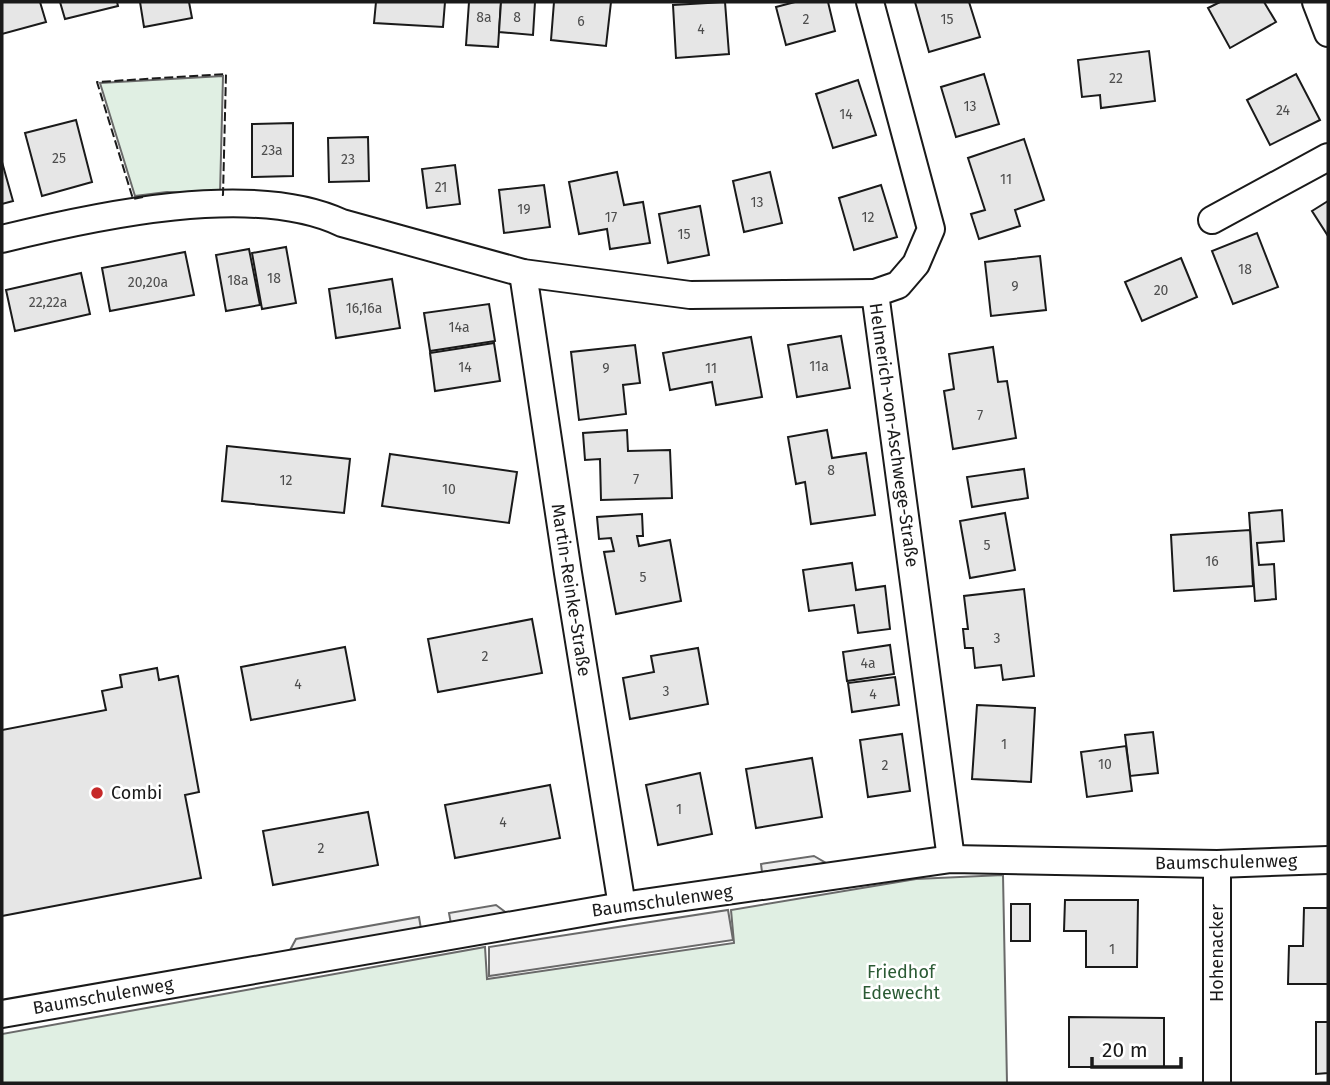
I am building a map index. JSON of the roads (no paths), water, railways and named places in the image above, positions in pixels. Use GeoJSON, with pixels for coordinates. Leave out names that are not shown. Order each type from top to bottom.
{"type":"FeatureCollection","features":[{"type":"Feature","properties":{"kind":"street","name":"Helmerich-von-Aschwege-Straße"},"geometry":{"type":"LineString","coordinates":[[870,2],[931,229],[916,264],[898,285],[875,293],[951,859]]}},
{"type":"Feature","properties":{"kind":"street"},"geometry":{"type":"LineString","coordinates":[[1316,2],[1328,33]]}},
{"type":"Feature","properties":{"kind":"street"},"geometry":{"type":"LineString","coordinates":[[1212,220],[1328,158]]}},
{"type":"Feature","properties":{"kind":"street"},"geometry":{"type":"LineString","coordinates":[[2,239],[45,228],[175,205],[270,205],[326,216],[342,223],[523,273],[690,295],[875,293]]}},
{"type":"Feature","properties":{"kind":"street","name":"Martin-Reinke-Straße"},"geometry":{"type":"LineString","coordinates":[[523,273],[622,906]]}},
{"type":"Feature","properties":{"kind":"street","name":"Baumschulenweg"},"geometry":{"type":"LineString","coordinates":[[2,1014],[622,906],[951,859],[1217,864],[1328,860]]}},
{"type":"Feature","properties":{"kind":"street","name":"Hohenacker"},"geometry":{"type":"LineString","coordinates":[[1217,864],[1217,1083]]}},
{"type":"Feature","properties":{"kind":"place","name":"Combi"},"geometry":{"type":"Point","coordinates":[97,793]}},
{"type":"Feature","properties":{"kind":"park label","name":"Friedhof Edewecht"},"geometry":{"type":"Point","coordinates":[901,982]}}]}
